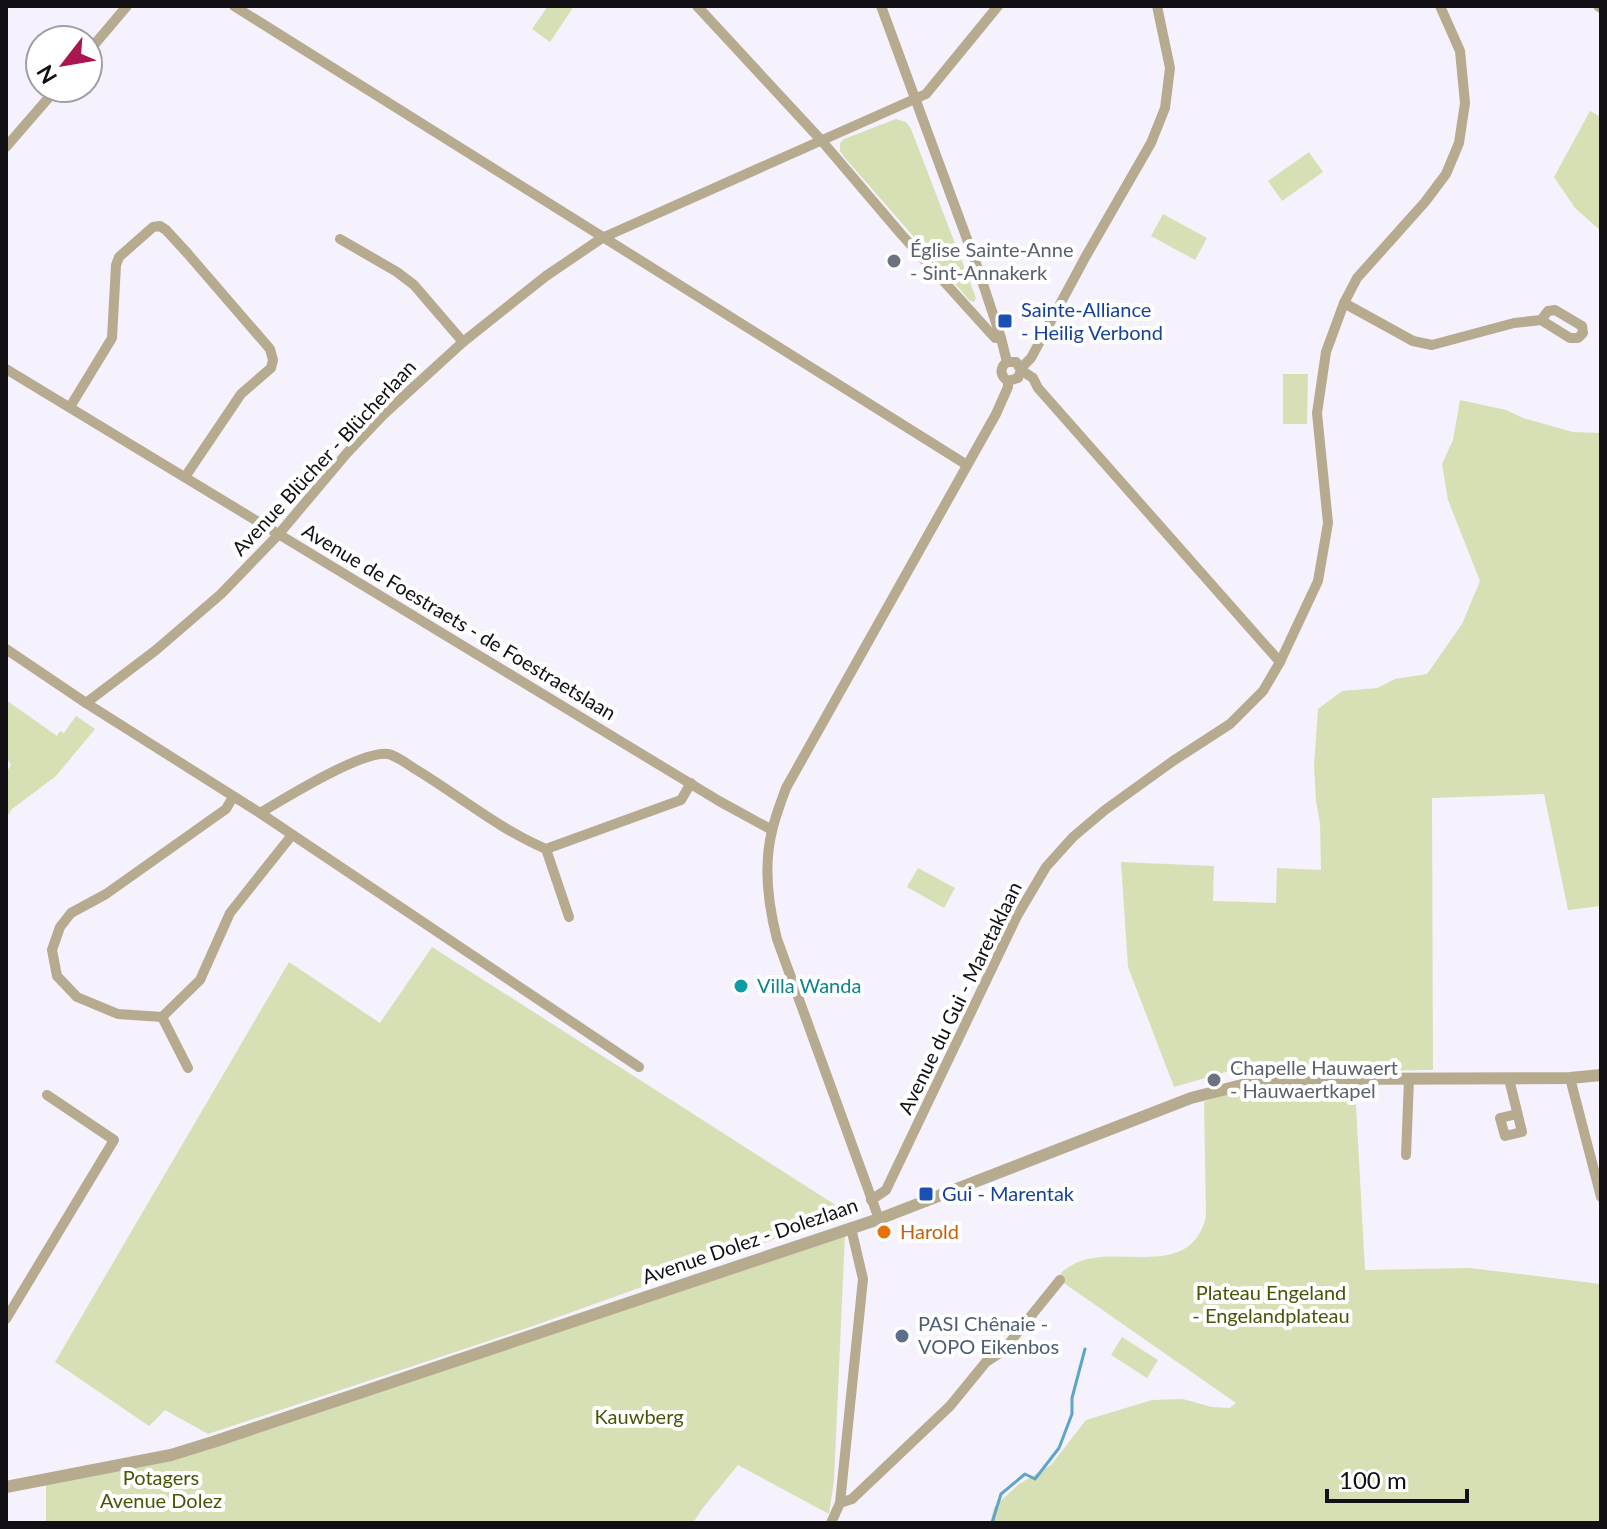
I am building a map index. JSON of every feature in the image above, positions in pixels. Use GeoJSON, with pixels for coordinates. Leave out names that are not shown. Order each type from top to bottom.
{"type":"FeatureCollection","features":[{"type":"Feature","properties":{"kind":"street"},"geometry":{"type":"LineString","coordinates":[[104,33],[127,6]]}},
{"type":"Feature","properties":{"kind":"street"},"geometry":{"type":"LineString","coordinates":[[234,6],[967,465]]}},
{"type":"Feature","properties":{"kind":"street"},"geometry":{"type":"LineString","coordinates":[[697,6],[821,140],[995,338],[1001,338]]}},
{"type":"Feature","properties":{"kind":"street"},"geometry":{"type":"LineString","coordinates":[[881,6],[1014,370],[1033,378],[1038,388],[1280,662]]}},
{"type":"Feature","properties":{"kind":"street","name":"Avenue Blücher - Blücherlaan"},"geometry":{"type":"LineString","coordinates":[[86,703],[192,620],[278,535],[383,415],[463,342],[546,276],[602,238],[916,100],[926,94],[998,6]]}},
{"type":"Feature","properties":{"kind":"street"},"geometry":{"type":"LineString","coordinates":[[879,1219],[777,939],[767,880],[772,830],[786,788],[996,414],[1014,370],[1034,350],[1151,143],[1165,108],[1170,68],[1157,6]]}},
{"type":"Feature","properties":{"kind":"street","name":"Avenue du Gui - Maretaklaan"},"geometry":{"type":"LineString","coordinates":[[871,1200],[886,1190],[1017,916],[1046,867],[1073,837],[1105,810],[1230,724],[1263,691],[1280,662],[1318,581],[1328,523],[1317,413],[1326,352],[1357,278],[1425,202],[1446,174],[1459,143],[1465,103],[1460,51],[1440,6]]}},
{"type":"Feature","properties":{"kind":"street"},"geometry":{"type":"LineString","coordinates":[[6,147],[43,104]]}},
{"type":"Feature","properties":{"kind":"street"},"geometry":{"type":"LineString","coordinates":[[70,407],[112,338],[119,257],[153,227],[160,226],[270,349],[273,360],[271,368],[241,394],[185,477]]}},
{"type":"Feature","properties":{"kind":"street"},"geometry":{"type":"LineString","coordinates":[[340,239],[414,285],[463,342]]}},
{"type":"Feature","properties":{"kind":"street"},"geometry":{"type":"LineString","coordinates":[[1344,303],[1413,341],[1432,345],[1514,323],[1541,320]]}},
{"type":"Feature","properties":{"kind":"street","name":"Avenue de Foestraets - de Foestraetslaan"},"geometry":{"type":"LineString","coordinates":[[6,369],[719,801],[772,830]]}},
{"type":"Feature","properties":{"kind":"street"},"geometry":{"type":"LineString","coordinates":[[6,649],[260,813],[639,1067]]}},
{"type":"Feature","properties":{"kind":"street"},"geometry":{"type":"LineString","coordinates":[[260,813],[366,756],[389,754],[522,839],[546,849],[681,800],[691,783]]}},
{"type":"Feature","properties":{"kind":"street"},"geometry":{"type":"LineString","coordinates":[[233,797],[226,809],[106,894],[71,913],[60,927],[52,950],[57,976],[77,997],[118,1014],[162,1017],[200,980],[230,913],[292,835]]}},
{"type":"Feature","properties":{"kind":"street"},"geometry":{"type":"LineString","coordinates":[[546,849],[569,917]]}},
{"type":"Feature","properties":{"kind":"street"},"geometry":{"type":"LineString","coordinates":[[162,1017],[188,1068]]}},
{"type":"Feature","properties":{"kind":"street","name":"Avenue Dolez - Dolezlaan"},"geometry":{"type":"LineString","coordinates":[[6,1487],[184,1451],[879,1219],[1156,1111],[1225,1088],[1272,1081],[1570,1078],[1601,1075]]}},
{"type":"Feature","properties":{"kind":"street"},"geometry":{"type":"LineString","coordinates":[[1570,1078],[1598,1170],[1601,1197]]}},
{"type":"Feature","properties":{"kind":"street"},"geometry":{"type":"LineString","coordinates":[[1406,1155],[1409,1079]]}},
{"type":"Feature","properties":{"kind":"street"},"geometry":{"type":"LineString","coordinates":[[1509,1079],[1517,1114]]}},
{"type":"Feature","properties":{"kind":"street"},"geometry":{"type":"LineString","coordinates":[[6,1319],[114,1140],[47,1095]]}},
{"type":"Feature","properties":{"kind":"street"},"geometry":{"type":"LineString","coordinates":[[831,1523],[840,1503],[863,1279],[851,1228]]}},
{"type":"Feature","properties":{"kind":"street"},"geometry":{"type":"LineString","coordinates":[[840,1503],[852,1499],[950,1406],[986,1362],[1003,1351],[1060,1280]]}},
{"type":"Feature","properties":{"kind":"green space"},"geometry":{"type":"Polygon","coordinates":[[[548,6],[574,6],[550,42],[532,29],[548,6]]]}},
{"type":"Feature","properties":{"kind":"green space"},"geometry":{"type":"Polygon","coordinates":[[[1590,111],[1601,117],[1601,231],[1575,208],[1554,177],[1590,111]]]}},
{"type":"Feature","properties":{"kind":"green space"},"geometry":{"type":"Polygon","coordinates":[[[896,119],[906,122],[911,129],[976,298],[974,302],[840,151],[840,143],[844,139],[896,119]]]}},
{"type":"Feature","properties":{"kind":"green space"},"geometry":{"type":"Polygon","coordinates":[[[1309,152],[1323,172],[1282,201],[1268,181],[1309,152]]]}},
{"type":"Feature","properties":{"kind":"green space"},"geometry":{"type":"Polygon","coordinates":[[[1163,214],[1207,238],[1195,260],[1151,236],[1163,214]]]}},
{"type":"Feature","properties":{"kind":"green space"},"geometry":{"type":"Polygon","coordinates":[[[1283,374],[1308,374],[1307,424],[1283,424],[1283,374]]]}},
{"type":"Feature","properties":{"kind":"green space"},"geometry":{"type":"Polygon","coordinates":[[[1460,400],[1506,410],[1573,432],[1601,433],[1601,906],[1568,910],[1544,794],[1432,798],[1433,1070],[1272,1072],[1236,1076],[1233,1070],[1174,1087],[1128,967],[1121,862],[1214,866],[1213,901],[1276,903],[1277,868],[1321,870],[1314,766],[1318,709],[1342,691],[1377,688],[1395,679],[1427,674],[1462,624],[1480,581],[1448,500],[1442,464],[1453,440],[1460,400]]]}},
{"type":"Feature","properties":{"kind":"green space"},"geometry":{"type":"Polygon","coordinates":[[[6,700],[57,736],[60,731],[64,733],[76,716],[95,729],[56,776],[12,809],[6,818],[6,773],[11,765],[6,756],[6,700]]]}},
{"type":"Feature","properties":{"kind":"green space"},"geometry":{"type":"Polygon","coordinates":[[[918,868],[955,888],[944,908],[907,887],[918,868]]]}},
{"type":"Feature","properties":{"kind":"green space"},"geometry":{"type":"Polygon","coordinates":[[[432,947],[848,1213],[533,1326],[208,1434],[165,1410],[149,1426],[55,1362],[289,962],[380,1023],[432,947]]]}},
{"type":"Feature","properties":{"kind":"green space","name":"Plateau Engeland - Engelandplateau"},"geometry":{"type":"Polygon","coordinates":[[[1355,1087],[1365,1270],[1470,1268],[1601,1284],[1601,1523],[990,1523],[994,1507],[1019,1484],[1051,1465],[1086,1420],[1152,1400],[1183,1399],[1212,1407],[1230,1408],[1236,1403],[1058,1279],[1061,1273],[1083,1260],[1165,1256],[1182,1250],[1196,1238],[1206,1217],[1204,1102],[1240,1091],[1259,1089],[1355,1087]]]}},
{"type":"Feature","properties":{"kind":"green space","name":"Kauwberg"},"geometry":{"type":"Polygon","coordinates":[[[845,1234],[834,1481],[829,1514],[738,1465],[693,1523],[46,1523],[46,1483],[168,1460],[845,1234]]]}},
{"type":"Feature","properties":{"kind":"green space"},"geometry":{"type":"Polygon","coordinates":[[[1122,1337],[1158,1360],[1147,1378],[1111,1355],[1122,1337]]]}},
{"type":"Feature","properties":{"kind":"waterway"},"geometry":{"type":"LineString","coordinates":[[992,1523],[1001,1494],[1025,1474],[1035,1479],[1059,1448],[1072,1414],[1072,1398],[1085,1349]]}},
{"type":"Feature","properties":{"kind":"place","name":"Église Sainte-Anne - Sint-Annakerk"},"geometry":{"type":"Point","coordinates":[894,261]}},
{"type":"Feature","properties":{"kind":"place","name":"Sainte-Alliance - Heilig Verbond"},"geometry":{"type":"Point","coordinates":[1005,321]}},
{"type":"Feature","properties":{"kind":"place","name":"Villa Wanda"},"geometry":{"type":"Point","coordinates":[741,986]}},
{"type":"Feature","properties":{"kind":"place","name":"Chapelle Hauwaert - Hauwaertkapel"},"geometry":{"type":"Point","coordinates":[1214,1080]}},
{"type":"Feature","properties":{"kind":"place","name":"Gui - Marentak"},"geometry":{"type":"Point","coordinates":[926,1194]}},
{"type":"Feature","properties":{"kind":"place","name":"Harold"},"geometry":{"type":"Point","coordinates":[884,1232]}},
{"type":"Feature","properties":{"kind":"place","name":"PASI Chênaie - VOPO Eikenbos"},"geometry":{"type":"Point","coordinates":[902,1336]}},
{"type":"Feature","properties":{"kind":"park label","name":"Potagers Avenue Dolez"},"geometry":{"type":"Point","coordinates":[161,1490]}}]}
